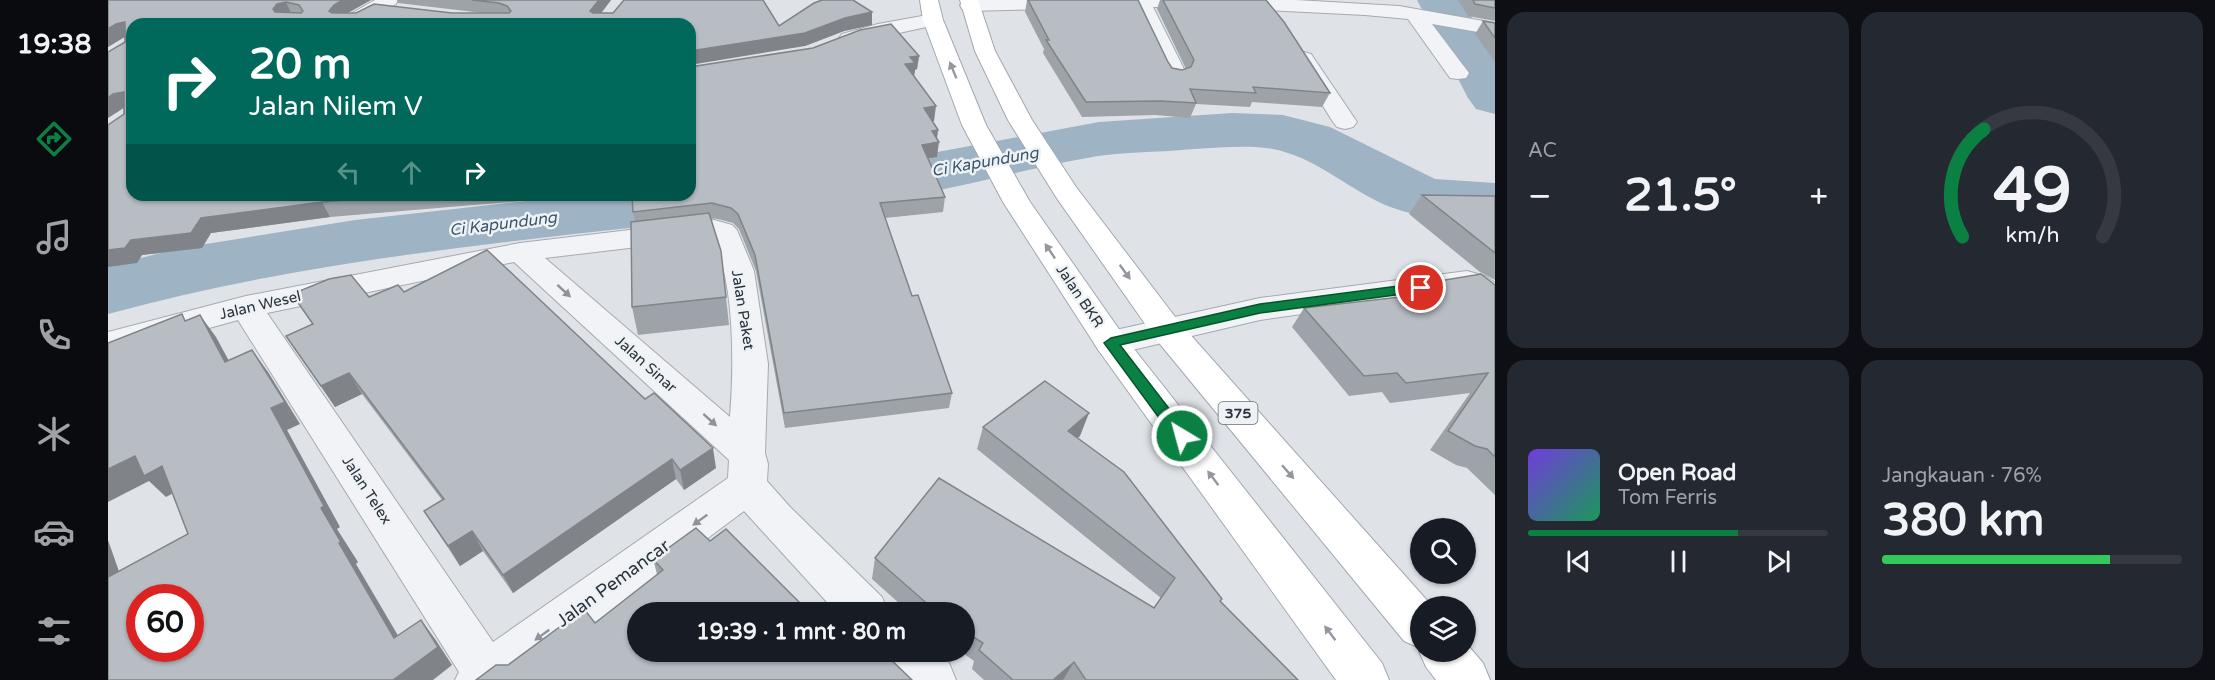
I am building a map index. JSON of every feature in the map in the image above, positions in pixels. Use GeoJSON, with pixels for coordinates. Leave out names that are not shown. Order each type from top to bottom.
{"type":"FeatureCollection","features":[{"type":"Feature","properties":{"kind":"main road","name":"375"},"geometry":{"type":"LineString","coordinates":[[969,3],[985,51],[1020,120],[1065,191],[1167,330],[1410,614]]}},
{"type":"Feature","properties":{"kind":"main road","name":"Jalan BKR"},"geometry":{"type":"LineString","coordinates":[[931,10],[974,125],[1017,202],[1111,343],[1365,680]]}},
{"type":"Feature","properties":{"kind":"main road"},"geometry":{"type":"LineString","coordinates":[[1451,662],[1466,680]]}},
{"type":"Feature","properties":{"kind":"street"},"geometry":{"type":"LineString","coordinates":[[969,3],[1202,1],[1265,4],[1409,11],[1488,28]]}},
{"type":"Feature","properties":{"kind":"street"},"geometry":{"type":"LineString","coordinates":[[1142,2],[1176,75]]}},
{"type":"Feature","properties":{"kind":"street"},"geometry":{"type":"LineString","coordinates":[[1265,4],[1288,34],[1345,122]]}},
{"type":"Feature","properties":{"kind":"street"},"geometry":{"type":"LineString","coordinates":[[361,18],[388,6]]}},
{"type":"Feature","properties":{"kind":"street"},"geometry":{"type":"LineString","coordinates":[[832,44],[931,10]]}},
{"type":"Feature","properties":{"kind":"street"},"geometry":{"type":"LineString","coordinates":[[1409,11],[1438,44],[1458,73]]}},
{"type":"Feature","properties":{"kind":"street","name":"Jalan Paket"},"geometry":{"type":"LineString","coordinates":[[520,252],[714,229],[725,233],[739,272],[751,364],[746,469]]}},
{"type":"Feature","properties":{"kind":"street","name":"Jalan Wesel"},"geometry":{"type":"LineString","coordinates":[[108,344],[246,307],[520,252]]}},
{"type":"Feature","properties":{"kind":"street","name":"Jalan Sinar"},"geometry":{"type":"LineString","coordinates":[[520,252],[746,469]]}},
{"type":"Feature","properties":{"kind":"street"},"geometry":{"type":"LineString","coordinates":[[1111,343],[1260,309],[1467,281],[1474,283],[1495,299]]}},
{"type":"Feature","properties":{"kind":"street","name":"Jalan Telex"},"geometry":{"type":"LineString","coordinates":[[246,307],[483,677]]}},
{"type":"Feature","properties":{"kind":"street"},"geometry":{"type":"LineString","coordinates":[[746,469],[776,520],[856,602]]}},
{"type":"Feature","properties":{"kind":"street","name":"Jalan Pemancar"},"geometry":{"type":"LineString","coordinates":[[483,677],[746,469]]}},
{"type":"Feature","properties":{"kind":"street"},"geometry":{"type":"LineString","coordinates":[[915,662],[932,680]]}},
{"type":"Feature","properties":{"kind":"building"},"geometry":{"type":"Polygon","coordinates":[[[108,0],[343,0],[329,11],[356,13],[374,4],[452,13],[509,13],[511,11],[507,6],[499,3],[472,0],[599,0],[590,11],[613,13],[624,0],[763,0],[779,26],[822,0],[853,0],[872,12],[845,18],[805,33],[696,50],[696,18],[126,18],[126,201],[335,201],[201,218],[191,233],[131,240],[125,248],[108,250],[108,125],[124,114],[124,92],[113,94],[108,98],[108,52],[125,42],[125,22],[108,29],[108,0]],[[286,2],[277,4],[273,9],[275,12],[301,13],[303,11],[299,5],[286,2]]]}},
{"type":"Feature","properties":{"kind":"building"},"geometry":{"type":"Polygon","coordinates":[[[1028,0],[1138,0],[1168,62],[1172,68],[1182,70],[1191,67],[1194,60],[1163,0],[1266,0],[1284,22],[1330,93],[1253,87],[1256,93],[1190,89],[1196,103],[1086,102],[1046,40],[1049,40],[1028,0]]]}},
{"type":"Feature","properties":{"kind":"building"},"geometry":{"type":"Polygon","coordinates":[[[1473,0],[1495,0],[1495,8],[1475,4],[1473,0]]]}},
{"type":"Feature","properties":{"kind":"building"},"geometry":{"type":"Polygon","coordinates":[[[1483,21],[1495,23],[1495,38],[1483,21]]]}},
{"type":"Feature","properties":{"kind":"building"},"geometry":{"type":"Polygon","coordinates":[[[891,24],[919,56],[910,57],[915,63],[905,64],[936,106],[924,108],[938,130],[932,131],[939,142],[922,145],[945,197],[880,203],[912,296],[918,295],[952,393],[784,413],[755,255],[738,214],[731,208],[712,203],[633,212],[632,201],[696,201],[696,66],[813,48],[860,30],[891,24]]]}},
{"type":"Feature","properties":{"kind":"building"},"geometry":{"type":"Polygon","coordinates":[[[1422,195],[1495,196],[1495,253],[1422,195]]]}},
{"type":"Feature","properties":{"kind":"building"},"geometry":{"type":"Polygon","coordinates":[[[709,213],[721,251],[726,297],[632,307],[631,222],[709,213]]]}},
{"type":"Feature","properties":{"kind":"building"},"geometry":{"type":"Polygon","coordinates":[[[487,250],[645,399],[654,393],[713,448],[680,470],[672,459],[503,575],[472,531],[448,546],[424,511],[444,499],[349,373],[321,386],[286,336],[313,324],[292,294],[329,279],[351,275],[369,297],[398,285],[404,292],[487,250]]]}},
{"type":"Feature","properties":{"kind":"building"},"geometry":{"type":"Polygon","coordinates":[[[1481,274],[1495,285],[1495,457],[1487,449],[1475,446],[1448,431],[1488,373],[1406,383],[1397,373],[1364,376],[1304,308],[1426,294],[1415,285],[1481,274]]]}},
{"type":"Feature","properties":{"kind":"building"},"geometry":{"type":"Polygon","coordinates":[[[182,314],[185,321],[200,315],[225,362],[252,350],[285,402],[271,408],[324,506],[321,508],[341,542],[339,543],[394,638],[421,620],[438,647],[393,680],[108,680],[108,577],[188,534],[162,466],[144,476],[135,456],[108,469],[108,343],[182,314]]]}},
{"type":"Feature","properties":{"kind":"building"},"geometry":{"type":"Polygon","coordinates":[[[1045,381],[1089,413],[1068,431],[1124,472],[1222,599],[1220,601],[1298,680],[1086,680],[1074,662],[1053,680],[1013,680],[979,650],[983,643],[975,638],[975,602],[925,602],[875,558],[939,478],[1154,608],[1175,578],[983,427],[1045,381]]]}},
{"type":"Feature","properties":{"kind":"building"},"geometry":{"type":"Polygon","coordinates":[[[696,528],[710,541],[726,529],[799,602],[627,602],[627,662],[893,662],[912,680],[476,680],[496,665],[508,665],[584,609],[595,623],[663,570],[653,559],[696,528]]]}},
{"type":"Feature","properties":{"kind":"waterway","name":"Ci Kapundung"},"geometry":{"type":"LineString","coordinates":[[1439,0],[1495,98]]}},
{"type":"Feature","properties":{"kind":"waterway","name":"Ci Kapundung"},"geometry":{"type":"LineString","coordinates":[[108,290],[181,271],[355,241],[900,178],[1099,139],[1219,130],[1270,131],[1295,135],[1324,145],[1391,183],[1416,194],[1449,200],[1495,202]]}},
{"type":"Feature","properties":{"kind":"route"},"geometry":{"type":"LineString","coordinates":[[1182,436],[1111,343],[1260,309],[1421,288]]}}]}
